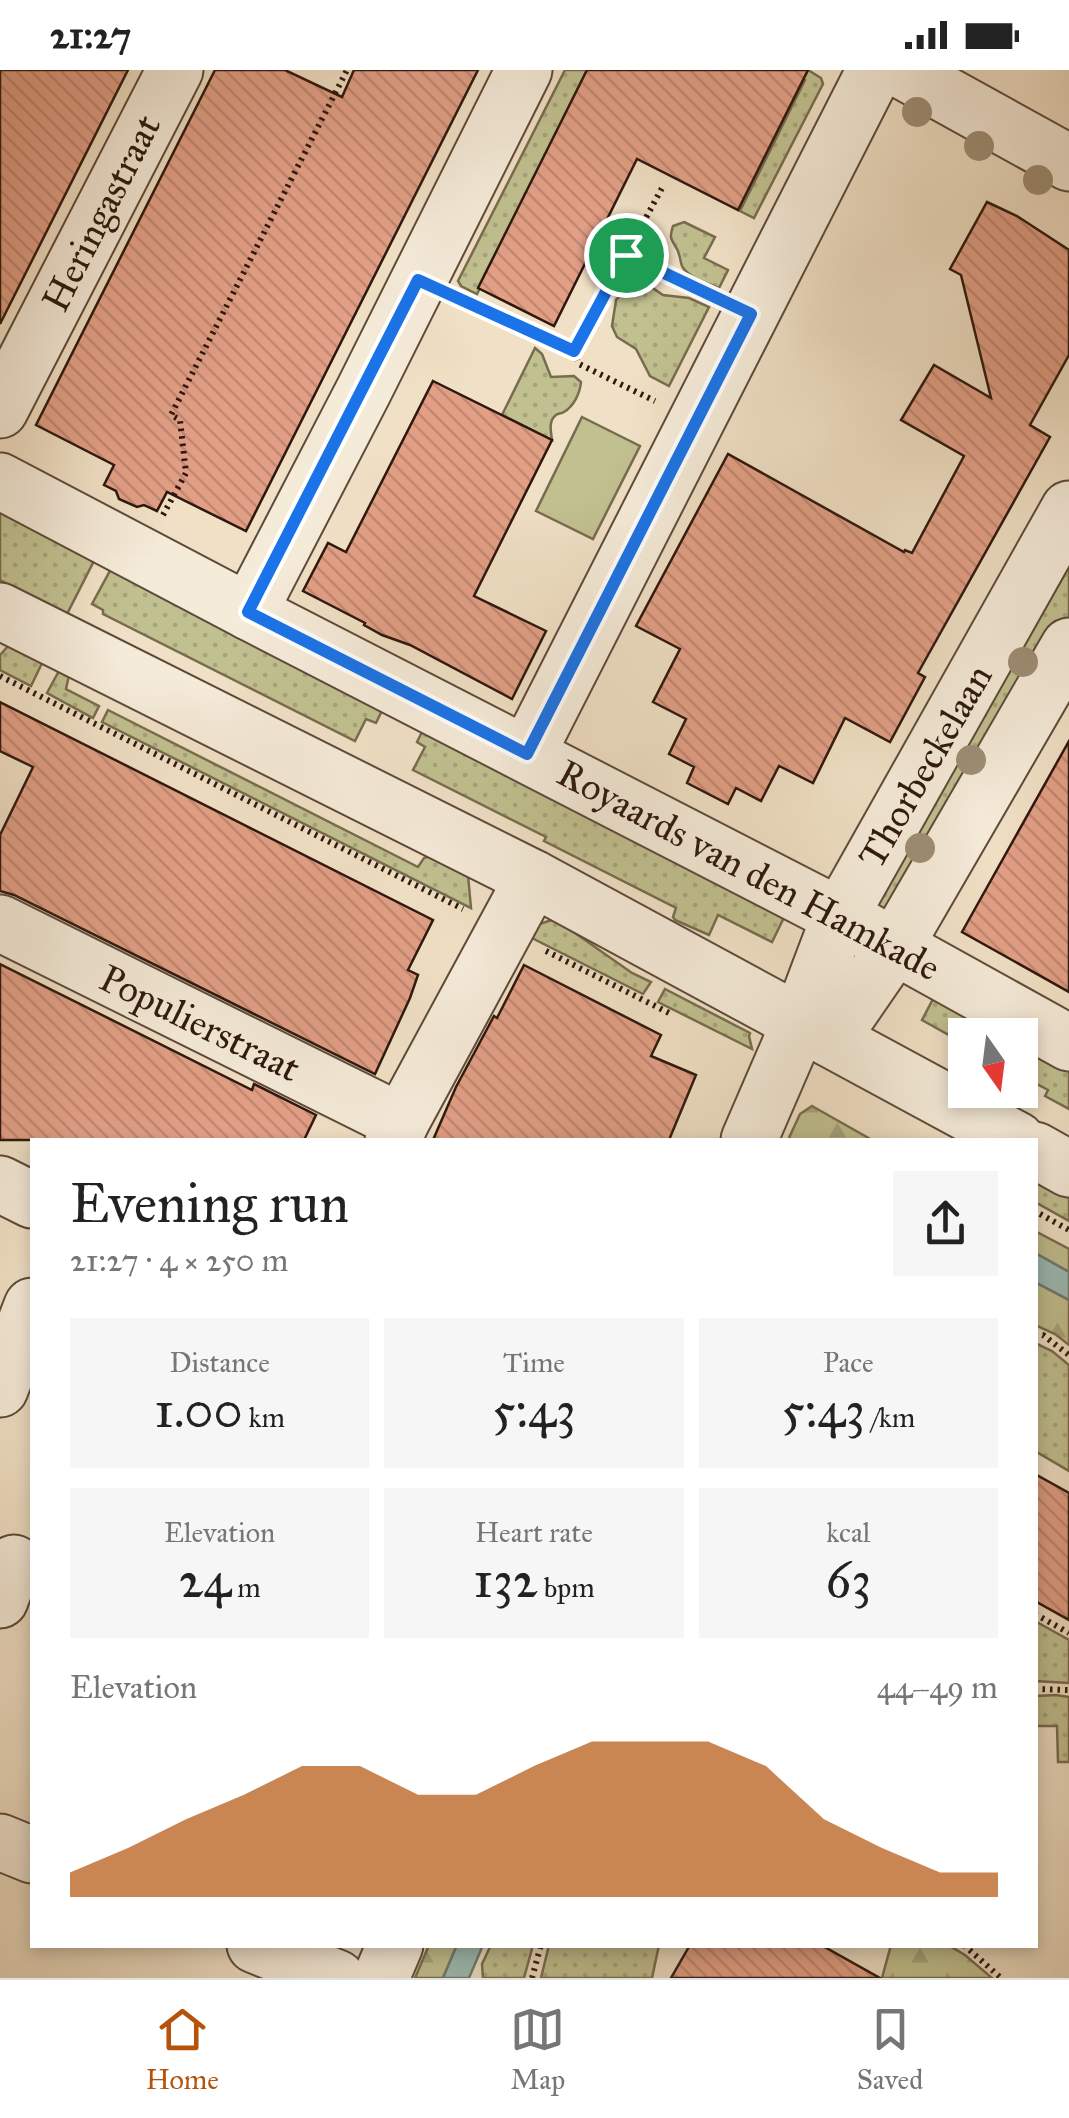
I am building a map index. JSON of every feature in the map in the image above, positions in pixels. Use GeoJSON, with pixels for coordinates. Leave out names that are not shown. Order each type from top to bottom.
{"type":"FeatureCollection","features":[{"type":"Feature","properties":{"kind":"street","name":"Heringastraat"},"geometry":{"type":"LineString","coordinates":[[0,410],[175,70]]}},
{"type":"Feature","properties":{"kind":"street"},"geometry":{"type":"LineString","coordinates":[[248,612],[524,70]]}},
{"type":"Feature","properties":{"kind":"street"},"geometry":{"type":"LineString","coordinates":[[527,754],[875,70]]}},
{"type":"Feature","properties":{"kind":"street"},"geometry":{"type":"LineString","coordinates":[[900,70],[1069,163]]}},
{"type":"Feature","properties":{"kind":"street","name":"Royaards van den Hamkade"},"geometry":{"type":"LineString","coordinates":[[0,481],[840,916],[1069,1043]]}},
{"type":"Feature","properties":{"kind":"street","name":"Thorbeckelaan"},"geometry":{"type":"LineString","coordinates":[[816,1031],[840,916],[1047,603],[1069,508]]}},
{"type":"Feature","properties":{"kind":"street"},"geometry":{"type":"LineString","coordinates":[[0,611],[534,878],[1012,1138]]}},
{"type":"Feature","properties":{"kind":"street","name":"Thorbeckelaan"},"geometry":{"type":"LineString","coordinates":[[751,1138],[816,1031],[895,946],[1069,646]]}},
{"type":"Feature","properties":{"kind":"street"},"geometry":{"type":"LineString","coordinates":[[397,1131],[534,878]]}},
{"type":"Feature","properties":{"kind":"street","name":"Populierstraat"},"geometry":{"type":"LineString","coordinates":[[0,923],[397,1131]]}},
{"type":"Feature","properties":{"kind":"street"},"geometry":{"type":"LineString","coordinates":[[1038,1152],[1069,1168]]}},
{"type":"Feature","properties":{"kind":"street"},"geometry":{"type":"LineString","coordinates":[[0,1184],[30,1199]]}},
{"type":"Feature","properties":{"kind":"street"},"geometry":{"type":"LineString","coordinates":[[0,1389],[30,1311]]}},
{"type":"Feature","properties":{"kind":"street"},"geometry":{"type":"LineString","coordinates":[[0,1842],[30,1855]]}},
{"type":"Feature","properties":{"kind":"street"},"geometry":{"type":"LineString","coordinates":[[262,1948],[337,1978]]}},
{"type":"Feature","properties":{"kind":"street"},"geometry":{"type":"LineString","coordinates":[[381,1978],[394,1948]]}},
{"type":"Feature","properties":{"kind":"path"},"geometry":{"type":"LineString","coordinates":[[142,556],[186,473],[180,420],[171,415],[347,70]]}},
{"type":"Feature","properties":{"kind":"path"},"geometry":{"type":"LineString","coordinates":[[574,351],[662,188]]}},
{"type":"Feature","properties":{"kind":"path"},"geometry":{"type":"LineString","coordinates":[[626,255],[751,314]]}},
{"type":"Feature","properties":{"kind":"path"},"geometry":{"type":"LineString","coordinates":[[418,280],[574,351],[579,364],[697,420]]}},
{"type":"Feature","properties":{"kind":"path"},"geometry":{"type":"LineString","coordinates":[[0,676],[678,1017]]}},
{"type":"Feature","properties":{"kind":"path"},"geometry":{"type":"LineString","coordinates":[[1038,1213],[1069,1230]]}},
{"type":"Feature","properties":{"kind":"path"},"geometry":{"type":"LineString","coordinates":[[1038,1335],[1069,1355]]}},
{"type":"Feature","properties":{"kind":"path"},"geometry":{"type":"LineString","coordinates":[[1038,1616],[1069,1633]]}},
{"type":"Feature","properties":{"kind":"path"},"geometry":{"type":"LineString","coordinates":[[1038,1689],[1069,1690]]}},
{"type":"Feature","properties":{"kind":"path"},"geometry":{"type":"LineString","coordinates":[[532,1978],[539,1948]]}},
{"type":"Feature","properties":{"kind":"path"},"geometry":{"type":"LineString","coordinates":[[967,1948],[1001,1978]]}},
{"type":"Feature","properties":{"kind":"green space"},"geometry":{"type":"Polygon","coordinates":[[[565,70],[587,70],[477,294],[458,281],[565,70]]]}},
{"type":"Feature","properties":{"kind":"green space"},"geometry":{"type":"Polygon","coordinates":[[[788,70],[808,70],[821,78],[823,84],[754,218],[740,211],[805,80],[788,70]]]}},
{"type":"Feature","properties":{"kind":"green space"},"geometry":{"type":"Polygon","coordinates":[[[684,222],[715,237],[704,258],[728,270],[719,288],[682,266],[671,236],[673,226],[684,222]]]}},
{"type":"Feature","properties":{"kind":"green space"},"geometry":{"type":"Polygon","coordinates":[[[637,283],[663,295],[689,298],[709,307],[669,386],[650,376],[636,349],[617,337],[612,326],[616,300],[637,283]]]}},
{"type":"Feature","properties":{"kind":"green space"},"geometry":{"type":"Polygon","coordinates":[[[535,348],[542,354],[551,377],[574,376],[581,382],[574,403],[552,420],[552,440],[502,415],[535,348]]]}},
{"type":"Feature","properties":{"kind":"green space"},"geometry":{"type":"Polygon","coordinates":[[[582,417],[640,446],[593,539],[536,511],[582,417]]]}},
{"type":"Feature","properties":{"kind":"green space"},"geometry":{"type":"Polygon","coordinates":[[[0,496],[101,547],[67,614],[0,580],[0,496]]]}},
{"type":"Feature","properties":{"kind":"green space"},"geometry":{"type":"Polygon","coordinates":[[[1069,509],[1069,646],[895,946],[840,916],[1069,509]]]}},
{"type":"Feature","properties":{"kind":"green space"},"geometry":{"type":"Polygon","coordinates":[[[118,556],[390,694],[376,723],[366,719],[355,741],[103,614],[92,604],[118,556]]]}},
{"type":"Feature","properties":{"kind":"green space"},"geometry":{"type":"Polygon","coordinates":[[[10,644],[43,661],[31,686],[0,670],[0,655],[10,644]]]}},
{"type":"Feature","properties":{"kind":"green space"},"geometry":{"type":"Polygon","coordinates":[[[60,669],[69,675],[66,689],[99,706],[93,718],[47,693],[60,669]]]}},
{"type":"Feature","properties":{"kind":"green space"},"geometry":{"type":"Polygon","coordinates":[[[108,710],[418,867],[430,856],[468,875],[471,908],[102,722],[108,710]]]}},
{"type":"Feature","properties":{"kind":"green space"},"geometry":{"type":"Polygon","coordinates":[[[431,714],[793,899],[772,942],[718,915],[709,935],[675,920],[676,908],[413,770],[425,747],[417,742],[431,714]]]}},
{"type":"Feature","properties":{"kind":"green space"},"geometry":{"type":"Polygon","coordinates":[[[555,919],[651,982],[643,994],[518,931],[555,919]]]}},
{"type":"Feature","properties":{"kind":"green space"},"geometry":{"type":"Polygon","coordinates":[[[943,980],[1010,1018],[948,1018],[948,1035],[922,1020],[943,980]]]}},
{"type":"Feature","properties":{"kind":"green space"},"geometry":{"type":"Polygon","coordinates":[[[665,989],[750,1033],[752,1049],[658,1002],[665,989]]]}},
{"type":"Feature","properties":{"kind":"green space"},"geometry":{"type":"Polygon","coordinates":[[[1038,1034],[1069,1051],[1069,1109],[1045,1096],[1048,1090],[1038,1085],[1038,1034]]]}},
{"type":"Feature","properties":{"kind":"green space"},"geometry":{"type":"Polygon","coordinates":[[[812,1106],[868,1138],[789,1138],[800,1114],[812,1106]]]}},
{"type":"Feature","properties":{"kind":"green space"},"geometry":{"type":"Polygon","coordinates":[[[1038,1178],[1069,1194],[1069,1221],[1038,1204],[1038,1178]]]}},
{"type":"Feature","properties":{"kind":"green space"},"geometry":{"type":"Polygon","coordinates":[[[1038,1233],[1069,1249],[1069,1272],[1038,1255],[1038,1233]]]}},
{"type":"Feature","properties":{"kind":"green space"},"geometry":{"type":"Polygon","coordinates":[[[1038,1284],[1069,1300],[1069,1345],[1038,1326],[1038,1284]]]}},
{"type":"Feature","properties":{"kind":"green space"},"geometry":{"type":"Polygon","coordinates":[[[1038,1344],[1069,1365],[1069,1471],[1038,1453],[1038,1344]]]}},
{"type":"Feature","properties":{"kind":"green space"},"geometry":{"type":"Polygon","coordinates":[[[1038,1623],[1069,1640],[1069,1683],[1038,1681],[1038,1623]]]}},
{"type":"Feature","properties":{"kind":"green space"},"geometry":{"type":"Polygon","coordinates":[[[1038,1696],[1069,1697],[1069,1762],[1058,1762],[1057,1726],[1038,1726],[1038,1696]]]}},
{"type":"Feature","properties":{"kind":"green space"},"geometry":{"type":"Polygon","coordinates":[[[428,1948],[456,1948],[443,1978],[415,1978],[428,1948]]]}},
{"type":"Feature","properties":{"kind":"green space"},"geometry":{"type":"Polygon","coordinates":[[[490,1948],[532,1948],[524,1978],[483,1978],[482,1964],[490,1948]]]}},
{"type":"Feature","properties":{"kind":"green space"},"geometry":{"type":"Polygon","coordinates":[[[548,1948],[658,1948],[652,1978],[541,1978],[548,1948]]]}},
{"type":"Feature","properties":{"kind":"green space"},"geometry":{"type":"Polygon","coordinates":[[[890,1948],[953,1948],[992,1978],[882,1978],[890,1948]]]}},
{"type":"Feature","properties":{"kind":"water"},"geometry":{"type":"Polygon","coordinates":[[[1038,1255],[1069,1272],[1069,1300],[1038,1284],[1038,1255]]]}},
{"type":"Feature","properties":{"kind":"water"},"geometry":{"type":"Polygon","coordinates":[[[456,1948],[482,1948],[469,1978],[443,1978],[456,1948]]]}},
{"type":"Feature","properties":{"kind":"building"},"geometry":{"type":"Polygon","coordinates":[[[0,70],[128,70],[0,324],[0,70]]]}},
{"type":"Feature","properties":{"kind":"building"},"geometry":{"type":"Polygon","coordinates":[[[215,70],[285,70],[342,97],[354,70],[478,70],[246,531],[167,492],[157,511],[119,499],[116,491],[104,485],[114,465],[36,425],[215,70]]]}},
{"type":"Feature","properties":{"kind":"building"},"geometry":{"type":"Polygon","coordinates":[[[587,70],[808,70],[738,210],[637,159],[554,326],[478,288],[587,70]]]}},
{"type":"Feature","properties":{"kind":"building"},"geometry":{"type":"Polygon","coordinates":[[[987,202],[1017,216],[1069,250],[1069,355],[1030,425],[1050,437],[918,673],[925,677],[890,742],[845,718],[813,783],[779,766],[761,801],[736,788],[728,804],[687,783],[694,767],[669,754],[686,719],[653,702],[680,649],[636,626],[728,454],[912,553],[964,456],[901,420],[934,365],[991,398],[961,275],[950,269],[987,202]]]}},
{"type":"Feature","properties":{"kind":"building"},"geometry":{"type":"Polygon","coordinates":[[[433,381],[552,440],[474,596],[546,631],[512,699],[303,591],[328,543],[346,552],[433,381]]]}},
{"type":"Feature","properties":{"kind":"building"},"geometry":{"type":"Polygon","coordinates":[[[0,702],[433,920],[408,970],[418,975],[410,998],[375,1074],[0,891],[0,835],[33,767],[0,751],[0,702]]]}},
{"type":"Feature","properties":{"kind":"building"},"geometry":{"type":"Polygon","coordinates":[[[1069,741],[1069,992],[962,932],[1069,741]]]}},
{"type":"Feature","properties":{"kind":"building"},"geometry":{"type":"Polygon","coordinates":[[[0,964],[252,1090],[254,1084],[316,1115],[305,1138],[0,1140],[0,964]]]}},
{"type":"Feature","properties":{"kind":"building"},"geometry":{"type":"Polygon","coordinates":[[[524,965],[661,1035],[651,1056],[696,1075],[670,1138],[434,1138],[456,1087],[494,1016],[497,1018],[524,965]]]}},
{"type":"Feature","properties":{"kind":"building"},"geometry":{"type":"Polygon","coordinates":[[[1038,1476],[1069,1493],[1069,1620],[1038,1603],[1038,1476]]]}},
{"type":"Feature","properties":{"kind":"building"},"geometry":{"type":"Polygon","coordinates":[[[688,1948],[826,1948],[880,1978],[671,1978],[688,1948]]]}},
{"type":"Feature","properties":{"kind":"route"},"geometry":{"type":"LineString","coordinates":[[626,255],[751,314],[527,754],[248,612],[418,280],[574,351],[626,255]]}}]}
